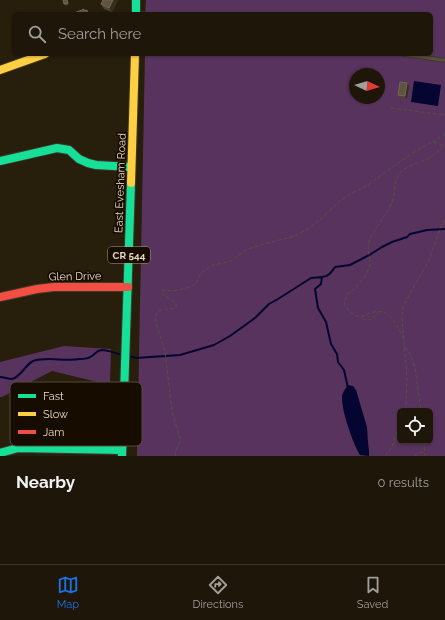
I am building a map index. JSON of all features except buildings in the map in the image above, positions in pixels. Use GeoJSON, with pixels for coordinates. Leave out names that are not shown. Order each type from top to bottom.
{"type":"FeatureCollection","features":[{"type":"Feature","properties":{"kind":"street"},"geometry":{"type":"LineString","coordinates":[[136,0],[136,12]]}},
{"type":"Feature","properties":{"kind":"street"},"geometry":{"type":"LineString","coordinates":[[0,70],[39,56]]}},
{"type":"Feature","properties":{"kind":"street","name":"East Evesham Road"},"geometry":{"type":"LineString","coordinates":[[125,382],[135,56]]}},
{"type":"Feature","properties":{"kind":"street"},"geometry":{"type":"LineString","coordinates":[[0,161],[57,148],[69,150],[79,159],[88,163],[96,165],[131,167]]}},
{"type":"Feature","properties":{"kind":"street","name":"Glen Drive"},"geometry":{"type":"LineString","coordinates":[[0,297],[54,286],[128,287]]}},
{"type":"Feature","properties":{"kind":"street"},"geometry":{"type":"LineString","coordinates":[[0,453],[18,448],[47,448],[122,453]]}},
{"type":"Feature","properties":{"kind":"lane"},"geometry":{"type":"LineString","coordinates":[[415,56],[445,60]]}},
{"type":"Feature","properties":{"kind":"path"},"geometry":{"type":"LineString","coordinates":[[392,108],[445,115]]}},
{"type":"Feature","properties":{"kind":"path"},"geometry":{"type":"LineString","coordinates":[[175,456],[180,438],[172,412],[164,351],[155,320],[157,313],[160,310],[176,308],[176,303],[172,299],[163,295],[163,290],[173,291],[192,287],[196,283],[201,273],[213,265],[229,262],[248,249],[295,236],[304,232],[324,217],[341,200],[365,187],[395,164],[445,134]]}},
{"type":"Feature","properties":{"kind":"path"},"geometry":{"type":"LineString","coordinates":[[379,311],[378,316],[369,320],[364,320],[361,317],[354,315],[344,305],[347,294],[354,290],[368,269],[370,261],[368,251],[369,243],[374,231],[392,202],[394,186],[399,174],[406,168],[432,157],[444,146],[432,142]]}},
{"type":"Feature","properties":{"kind":"path"},"geometry":{"type":"LineString","coordinates":[[405,408],[408,378],[402,318],[403,306],[429,260],[441,226],[445,220]]}},
{"type":"Feature","properties":{"kind":"path"},"geometry":{"type":"LineString","coordinates":[[361,317],[368,313],[377,311],[388,314],[395,321],[404,339]]}},
{"type":"Feature","properties":{"kind":"path"},"geometry":{"type":"LineString","coordinates":[[404,346],[411,356],[416,368],[421,408]]}},
{"type":"Feature","properties":{"kind":"path"},"geometry":{"type":"LineString","coordinates":[[385,456],[393,444],[397,432]]}},
{"type":"Feature","properties":{"kind":"path"},"geometry":{"type":"LineString","coordinates":[[424,444],[425,456]]}},
{"type":"Feature","properties":{"kind":"path"},"geometry":{"type":"LineString","coordinates":[[415,456],[417,453],[425,452]]}},
{"type":"Feature","properties":{"kind":"shaded area"},"geometry":{"type":"Polygon","coordinates":[[[146,0],[445,0],[445,456],[137,456],[137,446],[142,446],[142,382],[138,382],[145,56],[433,56],[433,12],[145,12],[146,0]]]}},
{"type":"Feature","properties":{"kind":"shaded area"},"geometry":{"type":"Polygon","coordinates":[[[414,81],[441,85],[438,106],[411,102],[414,81]]]}},
{"type":"Feature","properties":{"kind":"shaded area"},"geometry":{"type":"Polygon","coordinates":[[[64,346],[111,349],[110,382],[98,382],[52,371],[31,382],[10,382],[10,393],[0,397],[0,362],[64,346]]]}},
{"type":"Feature","properties":{"kind":"shaded area"},"geometry":{"type":"Polygon","coordinates":[[[348,385],[353,386],[356,390],[367,427],[369,456],[360,455],[347,424],[342,398],[348,385]]]}},
{"type":"Feature","properties":{"kind":"waterway"},"geometry":{"type":"LineString","coordinates":[[128,356],[136,358],[180,355],[214,345],[230,336],[255,318],[269,304],[311,278],[327,276],[335,267],[350,265],[382,247],[407,237],[410,234],[427,230],[445,229]]}},
{"type":"Feature","properties":{"kind":"waterway"},"geometry":{"type":"LineString","coordinates":[[322,277],[321,284],[315,289],[318,308],[326,322],[331,344],[337,354],[338,362],[344,370],[348,388]]}},
{"type":"Feature","properties":{"kind":"waterway"},"geometry":{"type":"LineString","coordinates":[[0,377],[15,378],[33,361],[51,359],[85,359],[102,350],[123,355]]}},
{"type":"Feature","properties":{"kind":"traffic: fast"},"geometry":{"type":"LineString","coordinates":[[136,0],[136,12]]}},
{"type":"Feature","properties":{"kind":"traffic: fast"},"geometry":{"type":"LineString","coordinates":[[0,161],[57,148],[69,150],[79,159],[88,163],[96,165],[131,167]]}},
{"type":"Feature","properties":{"kind":"traffic: fast"},"geometry":{"type":"LineString","coordinates":[[124,382],[131,183]]}},
{"type":"Feature","properties":{"kind":"traffic: fast"},"geometry":{"type":"LineString","coordinates":[[122,446],[122,456]]}},
{"type":"Feature","properties":{"kind":"traffic: fast"},"geometry":{"type":"LineString","coordinates":[[0,453],[18,448],[122,450]]}},
{"type":"Feature","properties":{"kind":"traffic: slow"},"geometry":{"type":"LineString","coordinates":[[0,70],[39,56]]}},
{"type":"Feature","properties":{"kind":"traffic: slow"},"geometry":{"type":"LineString","coordinates":[[131,183],[135,56]]}},
{"type":"Feature","properties":{"kind":"traffic: jam"},"geometry":{"type":"LineString","coordinates":[[0,297],[54,287],[128,287]]}}]}
